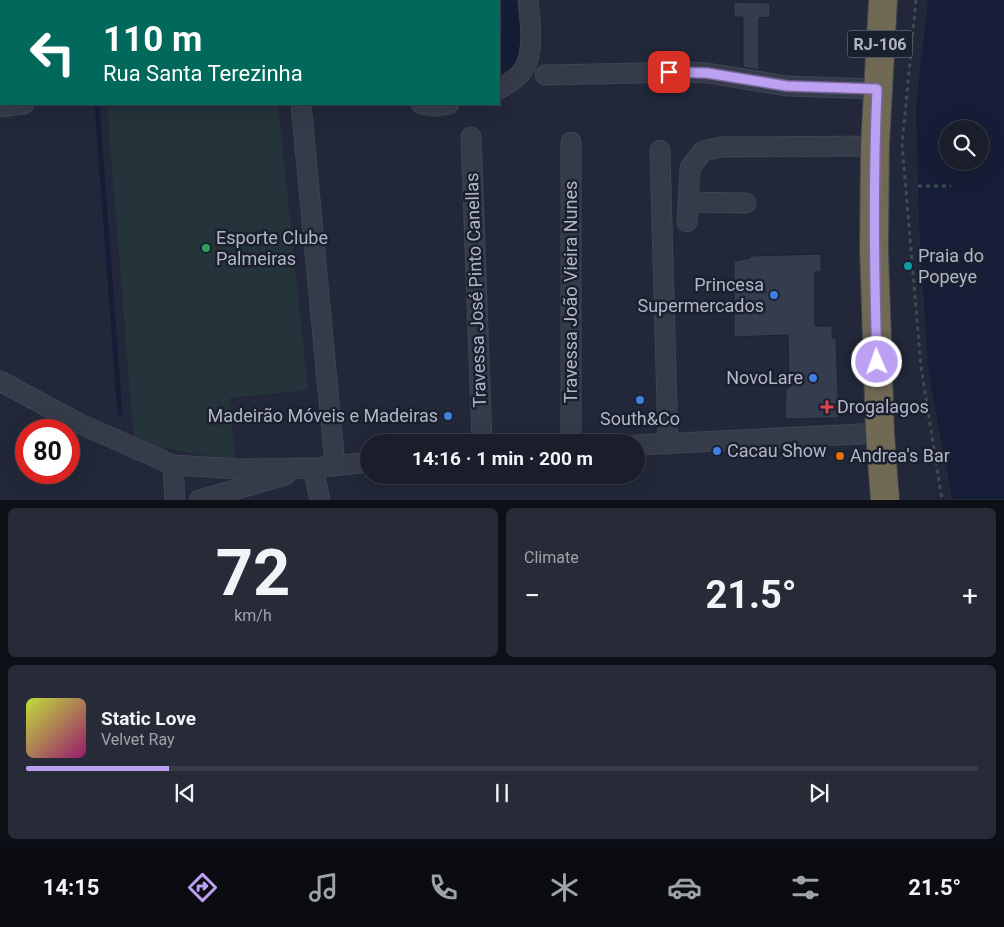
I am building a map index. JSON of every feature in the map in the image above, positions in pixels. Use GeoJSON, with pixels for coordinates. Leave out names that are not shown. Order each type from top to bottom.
{"type":"FeatureCollection","features":[{"type":"Feature","properties":{"kind":"highway","name":"RJ-106"},"geometry":{"type":"LineString","coordinates":[[883,0],[875,146],[875,309],[880,434],[885,500]]}},
{"type":"Feature","properties":{"kind":"street"},"geometry":{"type":"LineString","coordinates":[[500,87],[512,81],[523,70],[529,56],[530,25],[528,0]]}},
{"type":"Feature","properties":{"kind":"street"},"geometry":{"type":"LineString","coordinates":[[546,75],[687,72],[707,73],[787,86],[877,89]]}},
{"type":"Feature","properties":{"kind":"street"},"geometry":{"type":"LineString","coordinates":[[0,107],[16,105]]}},
{"type":"Feature","properties":{"kind":"street"},"geometry":{"type":"LineString","coordinates":[[301,105],[335,465]]}},
{"type":"Feature","properties":{"kind":"street"},"geometry":{"type":"LineString","coordinates":[[428,105],[442,105]]}},
{"type":"Feature","properties":{"kind":"street","name":"Travessa José Pinto Canellas"},"geometry":{"type":"LineString","coordinates":[[471,136],[482,434]]}},
{"type":"Feature","properties":{"kind":"street","name":"Travessa João Vieira Nunes"},"geometry":{"type":"LineString","coordinates":[[571,142],[571,434]]}},
{"type":"Feature","properties":{"kind":"street"},"geometry":{"type":"LineString","coordinates":[[687,222],[690,168],[703,151],[721,147],[875,146]]}},
{"type":"Feature","properties":{"kind":"street"},"geometry":{"type":"LineString","coordinates":[[660,150],[668,444]]}},
{"type":"Feature","properties":{"kind":"street"},"geometry":{"type":"LineString","coordinates":[[688,202],[746,203]]}},
{"type":"Feature","properties":{"kind":"street"},"geometry":{"type":"LineString","coordinates":[[0,381],[78,423],[173,465],[241,468],[313,468]]}},
{"type":"Feature","properties":{"kind":"street"},"geometry":{"type":"LineString","coordinates":[[645,445],[880,434]]}},
{"type":"Feature","properties":{"kind":"street"},"geometry":{"type":"LineString","coordinates":[[199,500],[313,468],[360,463]]}},
{"type":"Feature","properties":{"kind":"street"},"geometry":{"type":"LineString","coordinates":[[173,465],[175,500]]}},
{"type":"Feature","properties":{"kind":"street"},"geometry":{"type":"LineString","coordinates":[[239,488],[247,481],[247,474],[241,468]]}},
{"type":"Feature","properties":{"kind":"street"},"geometry":{"type":"LineString","coordinates":[[313,468],[320,500]]}},
{"type":"Feature","properties":{"kind":"path"},"geometry":{"type":"LineString","coordinates":[[916,0],[902,144],[920,368],[942,500]]}},
{"type":"Feature","properties":{"kind":"path"},"geometry":{"type":"LineString","coordinates":[[918,186],[951,186]]}},
{"type":"Feature","properties":{"kind":"shaded area","name":"Esporte Clube Palmeiras"},"geometry":{"type":"Polygon","coordinates":[[[107,105],[278,105],[308,390],[230,398],[235,461],[134,442],[107,105]]]}},
{"type":"Feature","properties":{"kind":"water"},"geometry":{"type":"Polygon","coordinates":[[[928,0],[1004,0],[1004,499],[952,499],[928,369],[919,223],[916,107],[928,0]]]}},
{"type":"Feature","properties":{"kind":"building"},"geometry":{"type":"Polygon","coordinates":[[[734,2],[770,3],[770,17],[759,18],[759,70],[743,67],[743,17],[734,17],[734,2]]]}},
{"type":"Feature","properties":{"kind":"building","name":"Princesa Supermercados"},"geometry":{"type":"Polygon","coordinates":[[[821,254],[821,272],[815,272],[815,326],[832,326],[832,338],[836,338],[839,418],[785,419],[786,388],[789,388],[788,335],[734,337],[734,261],[750,258],[750,256],[821,254]]]}},
{"type":"Feature","properties":{"kind":"waterway"},"geometry":{"type":"LineString","coordinates":[[500,67],[507,63],[518,24],[513,0]]}},
{"type":"Feature","properties":{"kind":"waterway"},"geometry":{"type":"LineString","coordinates":[[97,105],[120,414]]}},
{"type":"Feature","properties":{"kind":"place","name":"Esporte Clube Palmeiras"},"geometry":{"type":"Point","coordinates":[206,248]}},
{"type":"Feature","properties":{"kind":"place","name":"Praia do Popeye"},"geometry":{"type":"Point","coordinates":[908,266]}},
{"type":"Feature","properties":{"kind":"place","name":"Princesa Supermercados"},"geometry":{"type":"Point","coordinates":[774,295]}},
{"type":"Feature","properties":{"kind":"place","name":"NovoLare"},"geometry":{"type":"Point","coordinates":[813,378]}},
{"type":"Feature","properties":{"kind":"place","name":"South&Co"},"geometry":{"type":"Point","coordinates":[640,400]}},
{"type":"Feature","properties":{"kind":"place","name":"Drogalagos"},"geometry":{"type":"Point","coordinates":[827,407]}},
{"type":"Feature","properties":{"kind":"place","name":"Madeirão Móveis e Madeiras"},"geometry":{"type":"Point","coordinates":[448,416]}},
{"type":"Feature","properties":{"kind":"place","name":"Cacau Show"},"geometry":{"type":"Point","coordinates":[717,451]}},
{"type":"Feature","properties":{"kind":"place","name":"Andrea's Bar"},"geometry":{"type":"Point","coordinates":[840,456]}},
{"type":"Feature","properties":{"kind":"route"},"geometry":{"type":"LineString","coordinates":[[669,72],[707,73],[787,86],[877,89],[874,249],[877,362]]}}]}
